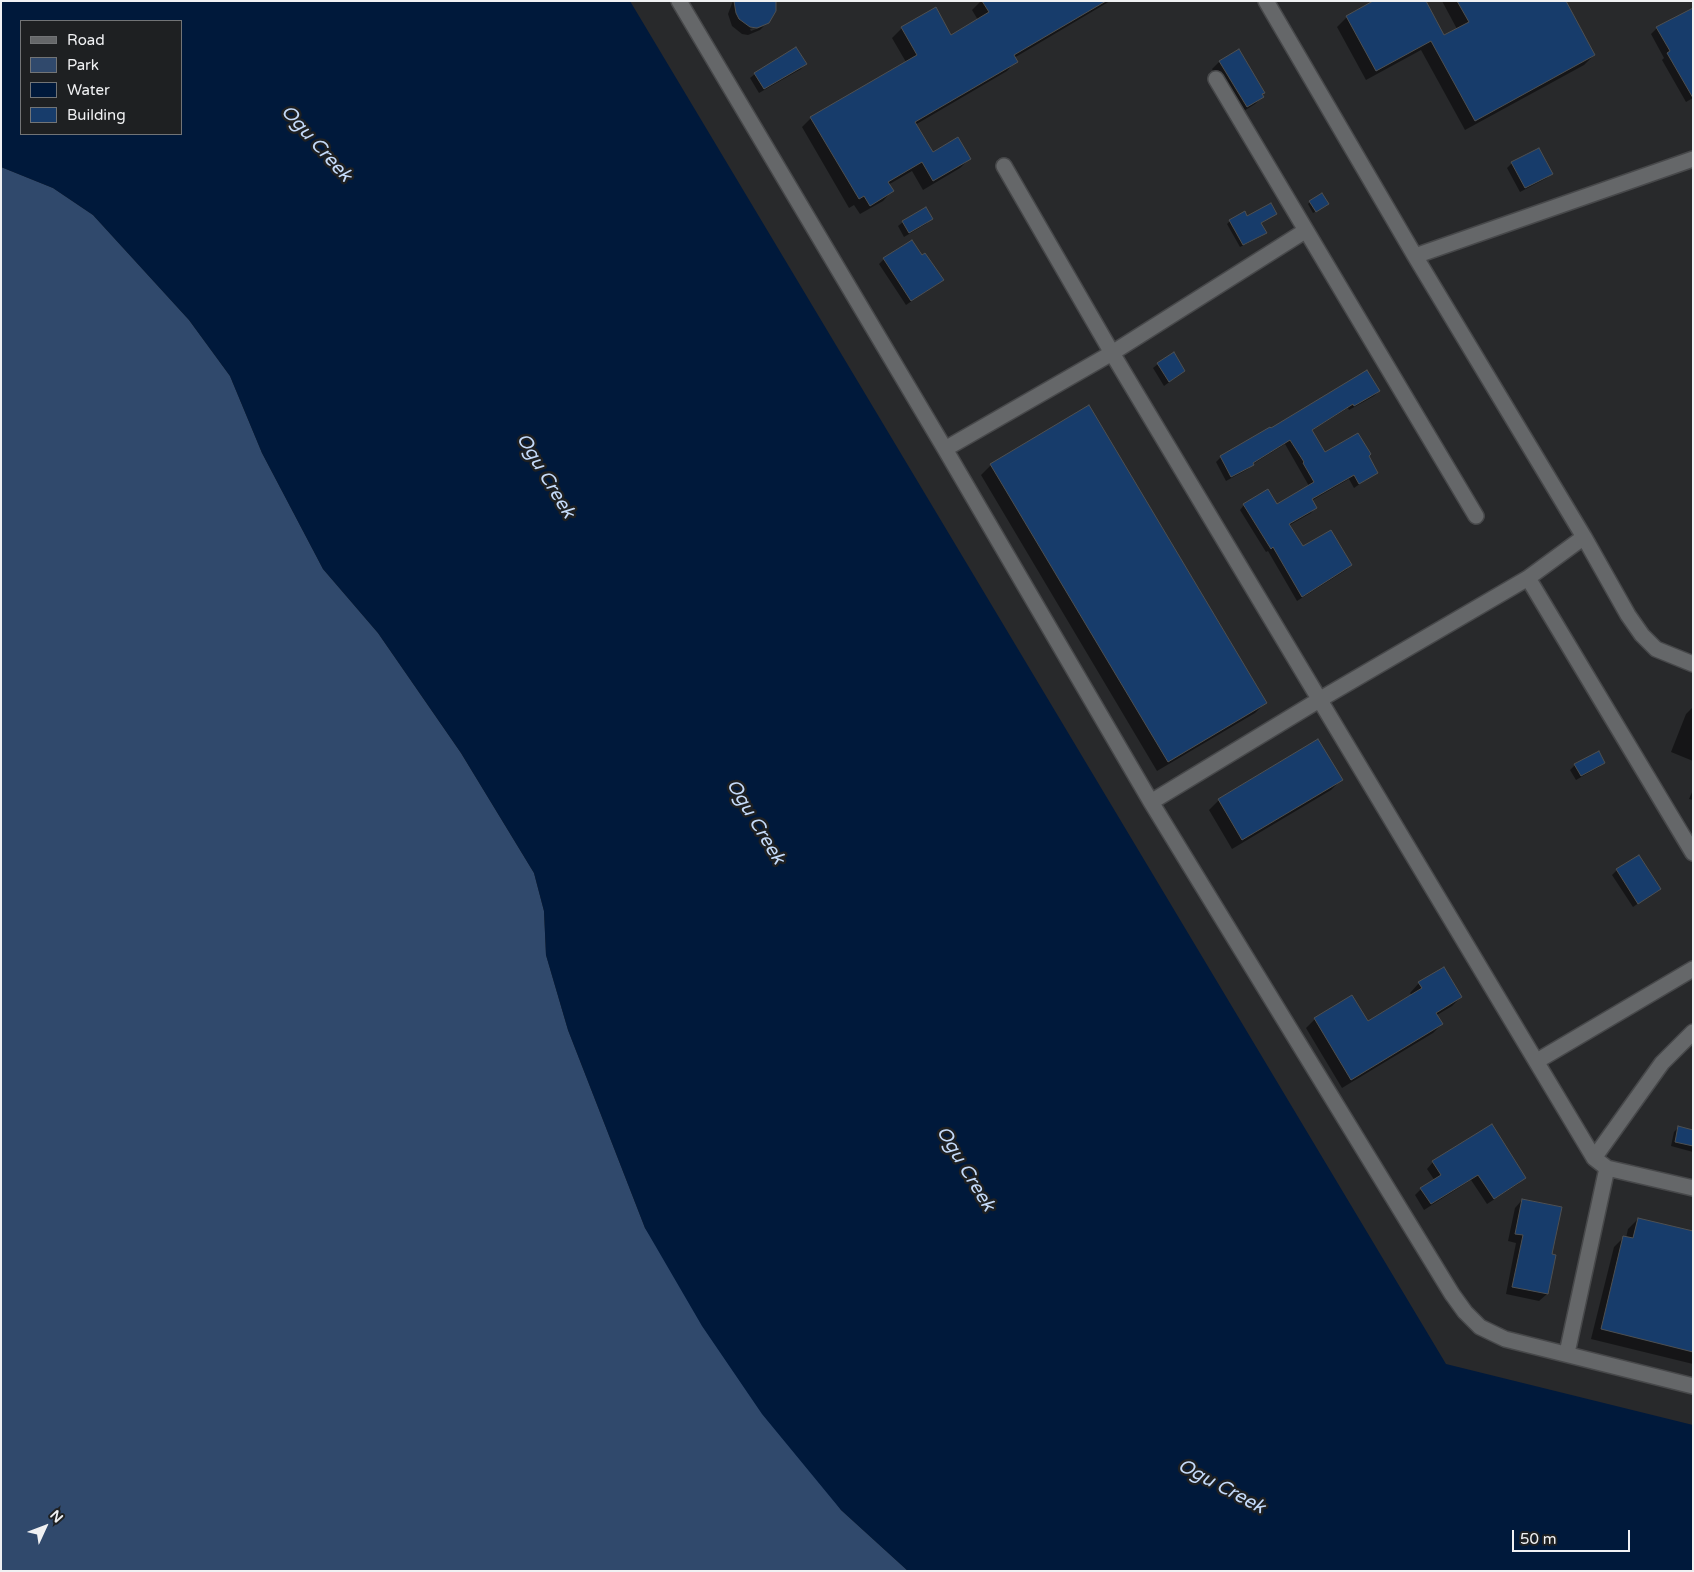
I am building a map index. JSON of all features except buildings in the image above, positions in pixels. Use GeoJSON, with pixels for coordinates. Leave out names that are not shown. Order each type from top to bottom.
{"type":"FeatureCollection","features":[{"type":"Feature","properties":{"kind":"lane"},"geometry":{"type":"LineString","coordinates":[[679,1],[945,449],[1151,802],[1452,1294],[1465,1312],[1480,1327],[1505,1339],[1693,1386]]}},
{"type":"Feature","properties":{"kind":"lane"},"geometry":{"type":"LineString","coordinates":[[1266,1],[1415,256],[1584,536],[1628,615],[1642,635],[1656,649],[1693,664]]}},
{"type":"Feature","properties":{"kind":"lane"},"geometry":{"type":"LineString","coordinates":[[1216,80],[1476,516]]}},
{"type":"Feature","properties":{"kind":"lane"},"geometry":{"type":"LineString","coordinates":[[1415,256],[1693,159]]}},
{"type":"Feature","properties":{"kind":"lane"},"geometry":{"type":"LineString","coordinates":[[1004,166],[1112,352],[1594,1158],[1607,1168],[1693,1188]]}},
{"type":"Feature","properties":{"kind":"lane"},"geometry":{"type":"LineString","coordinates":[[945,449],[1112,352],[1305,231]]}},
{"type":"Feature","properties":{"kind":"lane"},"geometry":{"type":"LineString","coordinates":[[1151,802],[1319,700],[1528,578],[1584,536]]}},
{"type":"Feature","properties":{"kind":"lane"},"geometry":{"type":"LineString","coordinates":[[1528,578],[1693,853]]}},
{"type":"Feature","properties":{"kind":"lane"},"geometry":{"type":"LineString","coordinates":[[1537,1061],[1693,969]]}},
{"type":"Feature","properties":{"kind":"lane"},"geometry":{"type":"LineString","coordinates":[[1594,1158],[1662,1063],[1693,1032]]}},
{"type":"Feature","properties":{"kind":"lane"},"geometry":{"type":"LineString","coordinates":[[1567,1353],[1607,1168]]}},
{"type":"Feature","properties":{"kind":"green space"},"geometry":{"type":"Polygon","coordinates":[[[1,167],[53,188],[93,215],[189,320],[230,376],[262,453],[323,569],[378,633],[461,753],[534,873],[544,911],[546,955],[568,1030],[645,1228],[841,1510],[908,1571],[1,1571],[1,167]]]}},
{"type":"Feature","properties":{"kind":"water","name":"Ogu Creek"},"geometry":{"type":"Polygon","coordinates":[[[1,1],[630,1],[1446,1364],[1693,1425],[1693,1571],[908,1571],[841,1510],[762,1414],[702,1326],[645,1228],[568,1030],[546,955],[544,911],[534,873],[461,753],[378,633],[323,569],[262,453],[230,376],[189,320],[93,215],[53,188],[1,167],[1,1]]]}}]}
